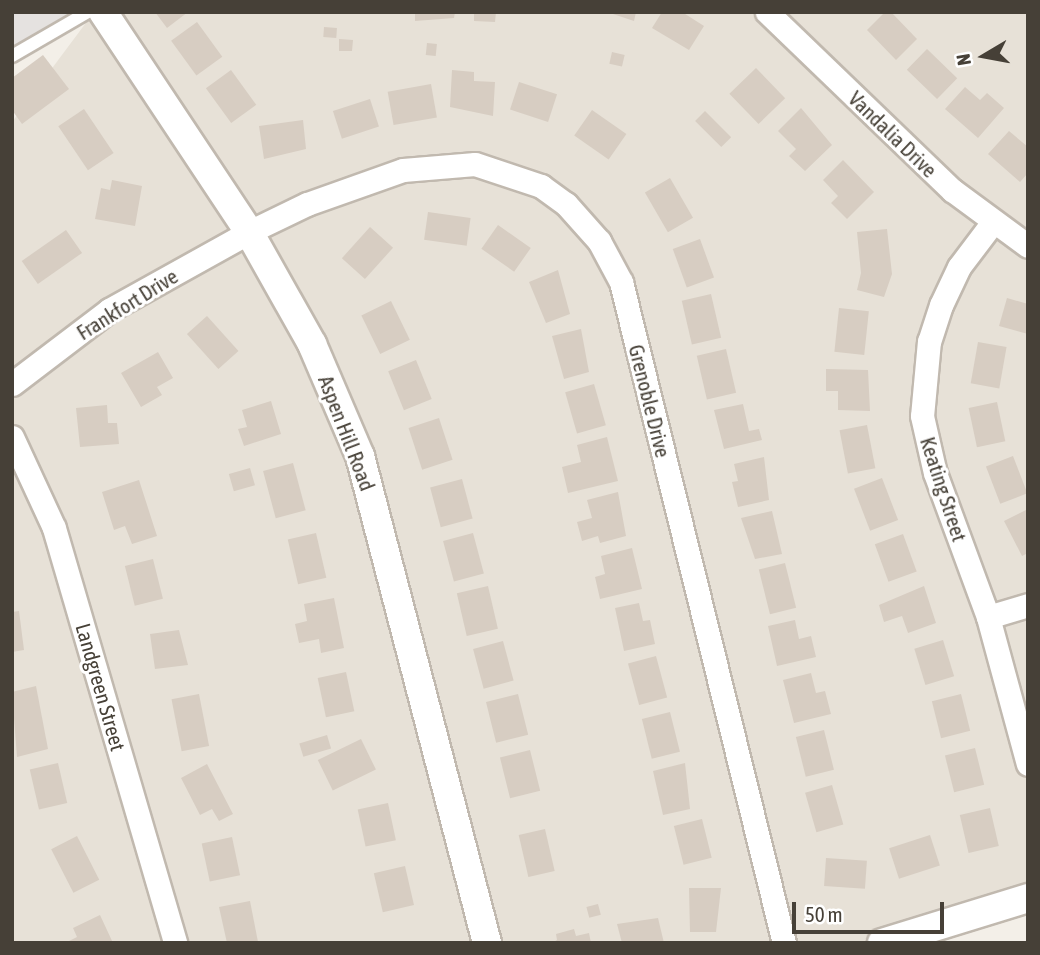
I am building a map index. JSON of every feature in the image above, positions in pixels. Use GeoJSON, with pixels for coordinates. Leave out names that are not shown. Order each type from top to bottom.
{"type":"FeatureCollection","features":[{"type":"Feature","properties":{"kind":"street","name":"Aspen Hill Road"},"geometry":{"type":"LineString","coordinates":[[103,12],[249,232],[312,344],[360,456],[487,943]]}},
{"type":"Feature","properties":{"kind":"street","name":"Vandalia Drive"},"geometry":{"type":"LineString","coordinates":[[767,12],[952,190],[1028,246]]}},
{"type":"Feature","properties":{"kind":"street","name":"Grenoble Drive"},"geometry":{"type":"LineString","coordinates":[[249,232],[306,204],[403,170],[440,164],[475,164],[513,174],[541,186],[585,222],[621,282],[784,943]]}},
{"type":"Feature","properties":{"kind":"street","name":"Keating Street"},"geometry":{"type":"LineString","coordinates":[[993,222],[959,267],[941,305],[929,341],[922,395],[935,473],[988,617],[1028,764]]}},
{"type":"Feature","properties":{"kind":"street","name":"Frankfort Drive"},"geometry":{"type":"LineString","coordinates":[[12,384],[109,310],[249,232]]}},
{"type":"Feature","properties":{"kind":"street","name":"Landgreen Street"},"geometry":{"type":"LineString","coordinates":[[12,437],[54,528],[175,943]]}},
{"type":"Feature","properties":{"kind":"street"},"geometry":{"type":"LineString","coordinates":[[988,617],[1028,605]]}},
{"type":"Feature","properties":{"kind":"street"},"geometry":{"type":"LineString","coordinates":[[882,943],[1028,898]]}},
{"type":"Feature","properties":{"kind":"lane"},"geometry":{"type":"LineString","coordinates":[[12,56],[88,12]]}},
{"type":"Feature","properties":{"kind":"shaded area"},"geometry":{"type":"Polygon","coordinates":[[[12,12],[89,12],[12,62],[12,12]]]}},
{"type":"Feature","properties":{"kind":"shaded area"},"geometry":{"type":"Polygon","coordinates":[[[94,12],[1028,12],[1028,898],[882,943],[12,943],[12,122],[94,12]]]}},
{"type":"Feature","properties":{"kind":"building"},"geometry":{"type":"Polygon","coordinates":[[[155,12],[188,12],[167,28],[155,12]]]}},
{"type":"Feature","properties":{"kind":"building"},"geometry":{"type":"Polygon","coordinates":[[[415,12],[455,12],[454,18],[415,21],[415,12]]]}},
{"type":"Feature","properties":{"kind":"building"},"geometry":{"type":"Polygon","coordinates":[[[474,12],[496,12],[495,22],[474,21],[474,12]]]}},
{"type":"Feature","properties":{"kind":"building"},"geometry":{"type":"Polygon","coordinates":[[[607,12],[636,12],[634,21],[607,12]]]}},
{"type":"Feature","properties":{"kind":"building"},"geometry":{"type":"Polygon","coordinates":[[[662,12],[682,12],[704,26],[689,50],[652,28],[662,12]]]}},
{"type":"Feature","properties":{"kind":"building"},"geometry":{"type":"Polygon","coordinates":[[[885,12],[891,12],[917,39],[896,60],[867,30],[885,12]]]}},
{"type":"Feature","properties":{"kind":"building"},"geometry":{"type":"Polygon","coordinates":[[[197,22],[222,57],[196,76],[171,41],[197,22]]]}},
{"type":"Feature","properties":{"kind":"building"},"geometry":{"type":"Polygon","coordinates":[[[324,27],[337,28],[336,38],[323,37],[324,27]]]}},
{"type":"Feature","properties":{"kind":"building"},"geometry":{"type":"Polygon","coordinates":[[[339,39],[353,40],[352,51],[339,51],[339,39]]]}},
{"type":"Feature","properties":{"kind":"building"},"geometry":{"type":"Polygon","coordinates":[[[427,43],[437,44],[436,56],[426,55],[427,43]]]}},
{"type":"Feature","properties":{"kind":"building"},"geometry":{"type":"Polygon","coordinates":[[[927,49],[957,78],[937,99],[907,70],[927,49]]]}},
{"type":"Feature","properties":{"kind":"building"},"geometry":{"type":"Polygon","coordinates":[[[612,52],[625,55],[622,67],[609,64],[612,52]]]}},
{"type":"Feature","properties":{"kind":"building"},"geometry":{"type":"Polygon","coordinates":[[[43,55],[69,89],[22,124],[12,110],[12,78],[43,55]]]}},
{"type":"Feature","properties":{"kind":"building"},"geometry":{"type":"Polygon","coordinates":[[[756,68],[785,98],[759,124],[729,94],[756,68]]]}},
{"type":"Feature","properties":{"kind":"building"},"geometry":{"type":"Polygon","coordinates":[[[231,70],[256,105],[231,123],[206,88],[231,70]]]}},
{"type":"Feature","properties":{"kind":"building"},"geometry":{"type":"Polygon","coordinates":[[[452,70],[474,72],[474,81],[495,82],[493,116],[450,107],[452,70]]]}},
{"type":"Feature","properties":{"kind":"building"},"geometry":{"type":"Polygon","coordinates":[[[519,82],[557,94],[548,122],[510,110],[519,82]]]}},
{"type":"Feature","properties":{"kind":"building"},"geometry":{"type":"Polygon","coordinates":[[[431,84],[437,117],[394,125],[388,92],[431,84]]]}},
{"type":"Feature","properties":{"kind":"building"},"geometry":{"type":"Polygon","coordinates":[[[965,87],[980,100],[987,93],[1004,108],[978,138],[945,109],[965,87]]]}},
{"type":"Feature","properties":{"kind":"building"},"geometry":{"type":"Polygon","coordinates":[[[370,99],[379,127],[342,139],[333,111],[370,99]]]}},
{"type":"Feature","properties":{"kind":"building"},"geometry":{"type":"Polygon","coordinates":[[[801,108],[832,145],[805,171],[789,156],[796,149],[778,131],[801,108]]]}},
{"type":"Feature","properties":{"kind":"building"},"geometry":{"type":"Polygon","coordinates":[[[84,109],[114,153],[88,170],[58,126],[84,109]]]}},
{"type":"Feature","properties":{"kind":"building"},"geometry":{"type":"Polygon","coordinates":[[[592,110],[626,134],[609,159],[574,135],[592,110]]]}},
{"type":"Feature","properties":{"kind":"building"},"geometry":{"type":"Polygon","coordinates":[[[705,111],[731,137],[721,147],[695,121],[705,111]]]}},
{"type":"Feature","properties":{"kind":"building"},"geometry":{"type":"Polygon","coordinates":[[[303,120],[306,149],[264,159],[259,126],[303,120]]]}},
{"type":"Feature","properties":{"kind":"building"},"geometry":{"type":"Polygon","coordinates":[[[1009,131],[1028,147],[1028,173],[1020,182],[988,154],[1009,131]]]}},
{"type":"Feature","properties":{"kind":"building"},"geometry":{"type":"Polygon","coordinates":[[[843,160],[874,192],[847,219],[831,203],[838,196],[823,180],[843,160]]]}},
{"type":"Feature","properties":{"kind":"building"},"geometry":{"type":"Polygon","coordinates":[[[670,178],[693,218],[668,232],[645,192],[670,178]]]}},
{"type":"Feature","properties":{"kind":"building"},"geometry":{"type":"Polygon","coordinates":[[[112,180],[142,186],[135,226],[95,219],[101,188],[110,190],[112,180]]]}},
{"type":"Feature","properties":{"kind":"building"},"geometry":{"type":"Polygon","coordinates":[[[428,212],[471,218],[467,246],[424,240],[428,212]]]}},
{"type":"Feature","properties":{"kind":"building"},"geometry":{"type":"Polygon","coordinates":[[[498,225],[531,248],[514,272],[481,249],[498,225]]]}},
{"type":"Feature","properties":{"kind":"building"},"geometry":{"type":"Polygon","coordinates":[[[370,227],[393,248],[365,279],[342,258],[370,227]]]}},
{"type":"Feature","properties":{"kind":"building"},"geometry":{"type":"Polygon","coordinates":[[[887,229],[892,274],[884,297],[857,290],[861,273],[857,232],[887,229]]]}},
{"type":"Feature","properties":{"kind":"building"},"geometry":{"type":"Polygon","coordinates":[[[66,230],[82,253],[38,284],[22,261],[66,230]]]}},
{"type":"Feature","properties":{"kind":"building"},"geometry":{"type":"Polygon","coordinates":[[[700,239],[714,278],[687,287],[673,249],[700,239]]]}},
{"type":"Feature","properties":{"kind":"building"},"geometry":{"type":"Polygon","coordinates":[[[558,270],[570,314],[546,323],[529,282],[558,270]]]}},
{"type":"Feature","properties":{"kind":"building"},"geometry":{"type":"Polygon","coordinates":[[[711,294],[721,338],[692,345],[682,301],[711,294]]]}},
{"type":"Feature","properties":{"kind":"building"},"geometry":{"type":"Polygon","coordinates":[[[1007,298],[1028,304],[1028,334],[999,326],[1007,298]]]}},
{"type":"Feature","properties":{"kind":"building"},"geometry":{"type":"Polygon","coordinates":[[[391,301],[410,340],[380,354],[361,315],[391,301]]]}},
{"type":"Feature","properties":{"kind":"building"},"geometry":{"type":"Polygon","coordinates":[[[839,308],[869,311],[864,355],[834,352],[839,308]]]}},
{"type":"Feature","properties":{"kind":"building"},"geometry":{"type":"Polygon","coordinates":[[[207,316],[238,351],[218,369],[187,334],[207,316]]]}},
{"type":"Feature","properties":{"kind":"building"},"geometry":{"type":"Polygon","coordinates":[[[581,329],[589,372],[564,379],[552,336],[581,329]]]}},
{"type":"Feature","properties":{"kind":"building"},"geometry":{"type":"Polygon","coordinates":[[[978,342],[1007,347],[999,388],[971,383],[978,342]]]}},
{"type":"Feature","properties":{"kind":"building"},"geometry":{"type":"Polygon","coordinates":[[[726,349],[736,393],[707,400],[697,356],[726,349]]]}},
{"type":"Feature","properties":{"kind":"building"},"geometry":{"type":"Polygon","coordinates":[[[158,352],[173,378],[157,387],[162,395],[141,407],[121,373],[158,352]]]}},
{"type":"Feature","properties":{"kind":"building"},"geometry":{"type":"Polygon","coordinates":[[[416,360],[432,399],[404,410],[388,371],[416,360]]]}},
{"type":"Feature","properties":{"kind":"building"},"geometry":{"type":"Polygon","coordinates":[[[826,369],[868,370],[870,411],[838,410],[838,391],[826,391],[826,369]]]}},
{"type":"Feature","properties":{"kind":"building"},"geometry":{"type":"Polygon","coordinates":[[[594,384],[606,425],[577,434],[565,392],[594,384]]]}},
{"type":"Feature","properties":{"kind":"building"},"geometry":{"type":"Polygon","coordinates":[[[271,401],[281,434],[244,446],[238,429],[247,427],[242,410],[271,401]]]}},
{"type":"Feature","properties":{"kind":"building"},"geometry":{"type":"Polygon","coordinates":[[[997,402],[1005,441],[977,447],[969,408],[997,402]]]}},
{"type":"Feature","properties":{"kind":"building"},"geometry":{"type":"Polygon","coordinates":[[[743,404],[749,431],[759,429],[762,440],[724,449],[714,410],[743,404]]]}},
{"type":"Feature","properties":{"kind":"building"},"geometry":{"type":"Polygon","coordinates":[[[107,405],[108,423],[117,423],[119,444],[80,447],[76,408],[107,405]]]}},
{"type":"Feature","properties":{"kind":"building"},"geometry":{"type":"Polygon","coordinates":[[[439,418],[453,460],[422,470],[409,428],[439,418]]]}},
{"type":"Feature","properties":{"kind":"building"},"geometry":{"type":"Polygon","coordinates":[[[867,425],[875,468],[848,474],[840,430],[867,425]]]}},
{"type":"Feature","properties":{"kind":"building"},"geometry":{"type":"Polygon","coordinates":[[[607,437],[618,481],[568,493],[562,467],[581,462],[577,445],[607,437]]]}},
{"type":"Feature","properties":{"kind":"building"},"geometry":{"type":"Polygon","coordinates":[[[1013,456],[1027,493],[1000,504],[986,466],[1013,456]]]}},
{"type":"Feature","properties":{"kind":"building"},"geometry":{"type":"Polygon","coordinates":[[[764,457],[769,500],[738,507],[732,482],[738,481],[734,464],[764,457]]]}},
{"type":"Feature","properties":{"kind":"building"},"geometry":{"type":"Polygon","coordinates":[[[293,463],[306,510],[276,518],[263,471],[293,463]]]}},
{"type":"Feature","properties":{"kind":"building"},"geometry":{"type":"Polygon","coordinates":[[[250,468],[255,485],[234,491],[229,474],[250,468]]]}},
{"type":"Feature","properties":{"kind":"building"},"geometry":{"type":"Polygon","coordinates":[[[882,478],[898,520],[870,531],[854,489],[882,478]]]}},
{"type":"Feature","properties":{"kind":"building"},"geometry":{"type":"Polygon","coordinates":[[[462,479],[473,519],[441,527],[430,488],[462,479]]]}},
{"type":"Feature","properties":{"kind":"building"},"geometry":{"type":"Polygon","coordinates":[[[139,480],[157,536],[132,544],[125,526],[114,530],[102,492],[139,480]]]}},
{"type":"Feature","properties":{"kind":"building"},"geometry":{"type":"Polygon","coordinates":[[[618,492],[626,536],[600,543],[598,536],[582,541],[577,522],[592,518],[587,500],[618,492]]]}},
{"type":"Feature","properties":{"kind":"building"},"geometry":{"type":"Polygon","coordinates":[[[1028,509],[1028,553],[1022,556],[1004,521],[1028,509]]]}},
{"type":"Feature","properties":{"kind":"building"},"geometry":{"type":"Polygon","coordinates":[[[772,511],[782,554],[755,559],[741,518],[772,511]]]}},
{"type":"Feature","properties":{"kind":"building"},"geometry":{"type":"Polygon","coordinates":[[[316,533],[326,578],[298,584],[288,540],[316,533]]]}},
{"type":"Feature","properties":{"kind":"building"},"geometry":{"type":"Polygon","coordinates":[[[473,533],[484,574],[454,582],[443,541],[473,533]]]}},
{"type":"Feature","properties":{"kind":"building"},"geometry":{"type":"Polygon","coordinates":[[[903,534],[917,572],[888,582],[875,544],[903,534]]]}},
{"type":"Feature","properties":{"kind":"building"},"geometry":{"type":"Polygon","coordinates":[[[632,548],[642,589],[600,599],[595,577],[605,574],[601,556],[632,548]]]}},
{"type":"Feature","properties":{"kind":"building"},"geometry":{"type":"Polygon","coordinates":[[[153,559],[163,599],[135,606],[125,566],[153,559]]]}},
{"type":"Feature","properties":{"kind":"building"},"geometry":{"type":"Polygon","coordinates":[[[785,563],[796,608],[770,614],[759,570],[785,563]]]}},
{"type":"Feature","properties":{"kind":"building"},"geometry":{"type":"Polygon","coordinates":[[[488,586],[498,629],[467,636],[457,593],[488,586]]]}},
{"type":"Feature","properties":{"kind":"building"},"geometry":{"type":"Polygon","coordinates":[[[924,586],[936,623],[908,633],[902,616],[884,622],[879,605],[924,586]]]}},
{"type":"Feature","properties":{"kind":"building"},"geometry":{"type":"Polygon","coordinates":[[[334,598],[344,648],[321,653],[319,639],[299,643],[295,624],[307,621],[304,604],[334,598]]]}},
{"type":"Feature","properties":{"kind":"building"},"geometry":{"type":"Polygon","coordinates":[[[639,603],[643,621],[650,620],[655,644],[624,651],[615,608],[639,603]]]}},
{"type":"Feature","properties":{"kind":"building"},"geometry":{"type":"Polygon","coordinates":[[[19,611],[24,650],[12,652],[12,612],[19,611]]]}},
{"type":"Feature","properties":{"kind":"building"},"geometry":{"type":"Polygon","coordinates":[[[795,620],[799,639],[811,636],[816,657],[777,666],[768,626],[795,620]]]}},
{"type":"Feature","properties":{"kind":"building"},"geometry":{"type":"Polygon","coordinates":[[[179,630],[188,665],[155,669],[150,634],[179,630]]]}},
{"type":"Feature","properties":{"kind":"building"},"geometry":{"type":"Polygon","coordinates":[[[943,640],[954,676],[925,685],[914,649],[943,640]]]}},
{"type":"Feature","properties":{"kind":"building"},"geometry":{"type":"Polygon","coordinates":[[[503,641],[514,681],[484,689],[473,649],[503,641]]]}},
{"type":"Feature","properties":{"kind":"building"},"geometry":{"type":"Polygon","coordinates":[[[656,656],[667,698],[639,705],[628,664],[656,656]]]}},
{"type":"Feature","properties":{"kind":"building"},"geometry":{"type":"Polygon","coordinates":[[[346,672],[354,711],[326,717],[318,678],[346,672]]]}},
{"type":"Feature","properties":{"kind":"building"},"geometry":{"type":"Polygon","coordinates":[[[811,673],[816,693],[825,691],[831,714],[794,723],[783,680],[811,673]]]}},
{"type":"Feature","properties":{"kind":"building"},"geometry":{"type":"Polygon","coordinates":[[[36,686],[48,749],[17,757],[12,692],[36,686]]]}},
{"type":"Feature","properties":{"kind":"building"},"geometry":{"type":"Polygon","coordinates":[[[199,694],[209,746],[182,751],[172,699],[199,694]]]}},
{"type":"Feature","properties":{"kind":"building"},"geometry":{"type":"Polygon","coordinates":[[[518,694],[528,735],[496,743],[486,702],[518,694]]]}},
{"type":"Feature","properties":{"kind":"building"},"geometry":{"type":"Polygon","coordinates":[[[961,694],[970,731],[941,738],[932,701],[961,694]]]}},
{"type":"Feature","properties":{"kind":"building"},"geometry":{"type":"Polygon","coordinates":[[[670,712],[680,752],[652,759],[642,719],[670,712]]]}},
{"type":"Feature","properties":{"kind":"building"},"geometry":{"type":"Polygon","coordinates":[[[824,730],[834,770],[806,777],[796,737],[824,730]]]}},
{"type":"Feature","properties":{"kind":"building"},"geometry":{"type":"Polygon","coordinates":[[[327,735],[331,748],[303,757],[299,743],[327,735]]]}},
{"type":"Feature","properties":{"kind":"building"},"geometry":{"type":"Polygon","coordinates":[[[361,739],[376,770],[333,791],[318,760],[361,739]]]}},
{"type":"Feature","properties":{"kind":"building"},"geometry":{"type":"Polygon","coordinates":[[[975,748],[984,785],[954,792],[945,755],[975,748]]]}},
{"type":"Feature","properties":{"kind":"building"},"geometry":{"type":"Polygon","coordinates":[[[530,750],[540,791],[510,798],[500,757],[530,750]]]}},
{"type":"Feature","properties":{"kind":"building"},"geometry":{"type":"Polygon","coordinates":[[[58,763],[67,803],[39,809],[30,770],[58,763]]]}},
{"type":"Feature","properties":{"kind":"building"},"geometry":{"type":"Polygon","coordinates":[[[685,763],[690,809],[663,815],[653,771],[685,763]]]}},
{"type":"Feature","properties":{"kind":"building"},"geometry":{"type":"Polygon","coordinates":[[[207,764],[233,814],[219,821],[212,809],[200,815],[181,778],[207,764]]]}},
{"type":"Feature","properties":{"kind":"building"},"geometry":{"type":"Polygon","coordinates":[[[832,785],[843,824],[816,832],[805,793],[832,785]]]}},
{"type":"Feature","properties":{"kind":"building"},"geometry":{"type":"Polygon","coordinates":[[[388,803],[396,840],[366,847],[358,809],[388,803]]]}},
{"type":"Feature","properties":{"kind":"building"},"geometry":{"type":"Polygon","coordinates":[[[990,808],[999,846],[969,853],[960,815],[990,808]]]}},
{"type":"Feature","properties":{"kind":"building"},"geometry":{"type":"Polygon","coordinates":[[[702,819],[712,858],[684,865],[674,826],[702,819]]]}},
{"type":"Feature","properties":{"kind":"building"},"geometry":{"type":"Polygon","coordinates":[[[545,829],[555,871],[528,877],[519,835],[545,829]]]}},
{"type":"Feature","properties":{"kind":"building"},"geometry":{"type":"Polygon","coordinates":[[[930,835],[940,865],[899,879],[889,848],[930,835]]]}},
{"type":"Feature","properties":{"kind":"building"},"geometry":{"type":"Polygon","coordinates":[[[77,836],[99,880],[73,893],[51,849],[77,836]]]}},
{"type":"Feature","properties":{"kind":"building"},"geometry":{"type":"Polygon","coordinates":[[[232,837],[240,875],[210,882],[202,843],[232,837]]]}},
{"type":"Feature","properties":{"kind":"building"},"geometry":{"type":"Polygon","coordinates":[[[826,858],[867,861],[865,889],[824,886],[826,858]]]}},
{"type":"Feature","properties":{"kind":"building"},"geometry":{"type":"Polygon","coordinates":[[[405,866],[414,905],[383,912],[374,873],[405,866]]]}},
{"type":"Feature","properties":{"kind":"building"},"geometry":{"type":"Polygon","coordinates":[[[689,888],[721,888],[716,932],[690,932],[689,888]]]}},
{"type":"Feature","properties":{"kind":"building"},"geometry":{"type":"Polygon","coordinates":[[[250,901],[258,942],[227,943],[219,907],[250,901]]]}},
{"type":"Feature","properties":{"kind":"building"},"geometry":{"type":"Polygon","coordinates":[[[598,904],[601,915],[589,918],[586,907],[598,904]]]}},
{"type":"Feature","properties":{"kind":"building"},"geometry":{"type":"Polygon","coordinates":[[[100,915],[113,943],[65,943],[77,937],[73,928],[100,915]]]}},
{"type":"Feature","properties":{"kind":"building"},"geometry":{"type":"Polygon","coordinates":[[[658,918],[664,943],[622,943],[617,924],[658,918]]]}},
{"type":"Feature","properties":{"kind":"building"},"geometry":{"type":"Polygon","coordinates":[[[574,929],[576,936],[589,933],[591,943],[552,943],[557,940],[556,934],[574,929]]]}}]}
